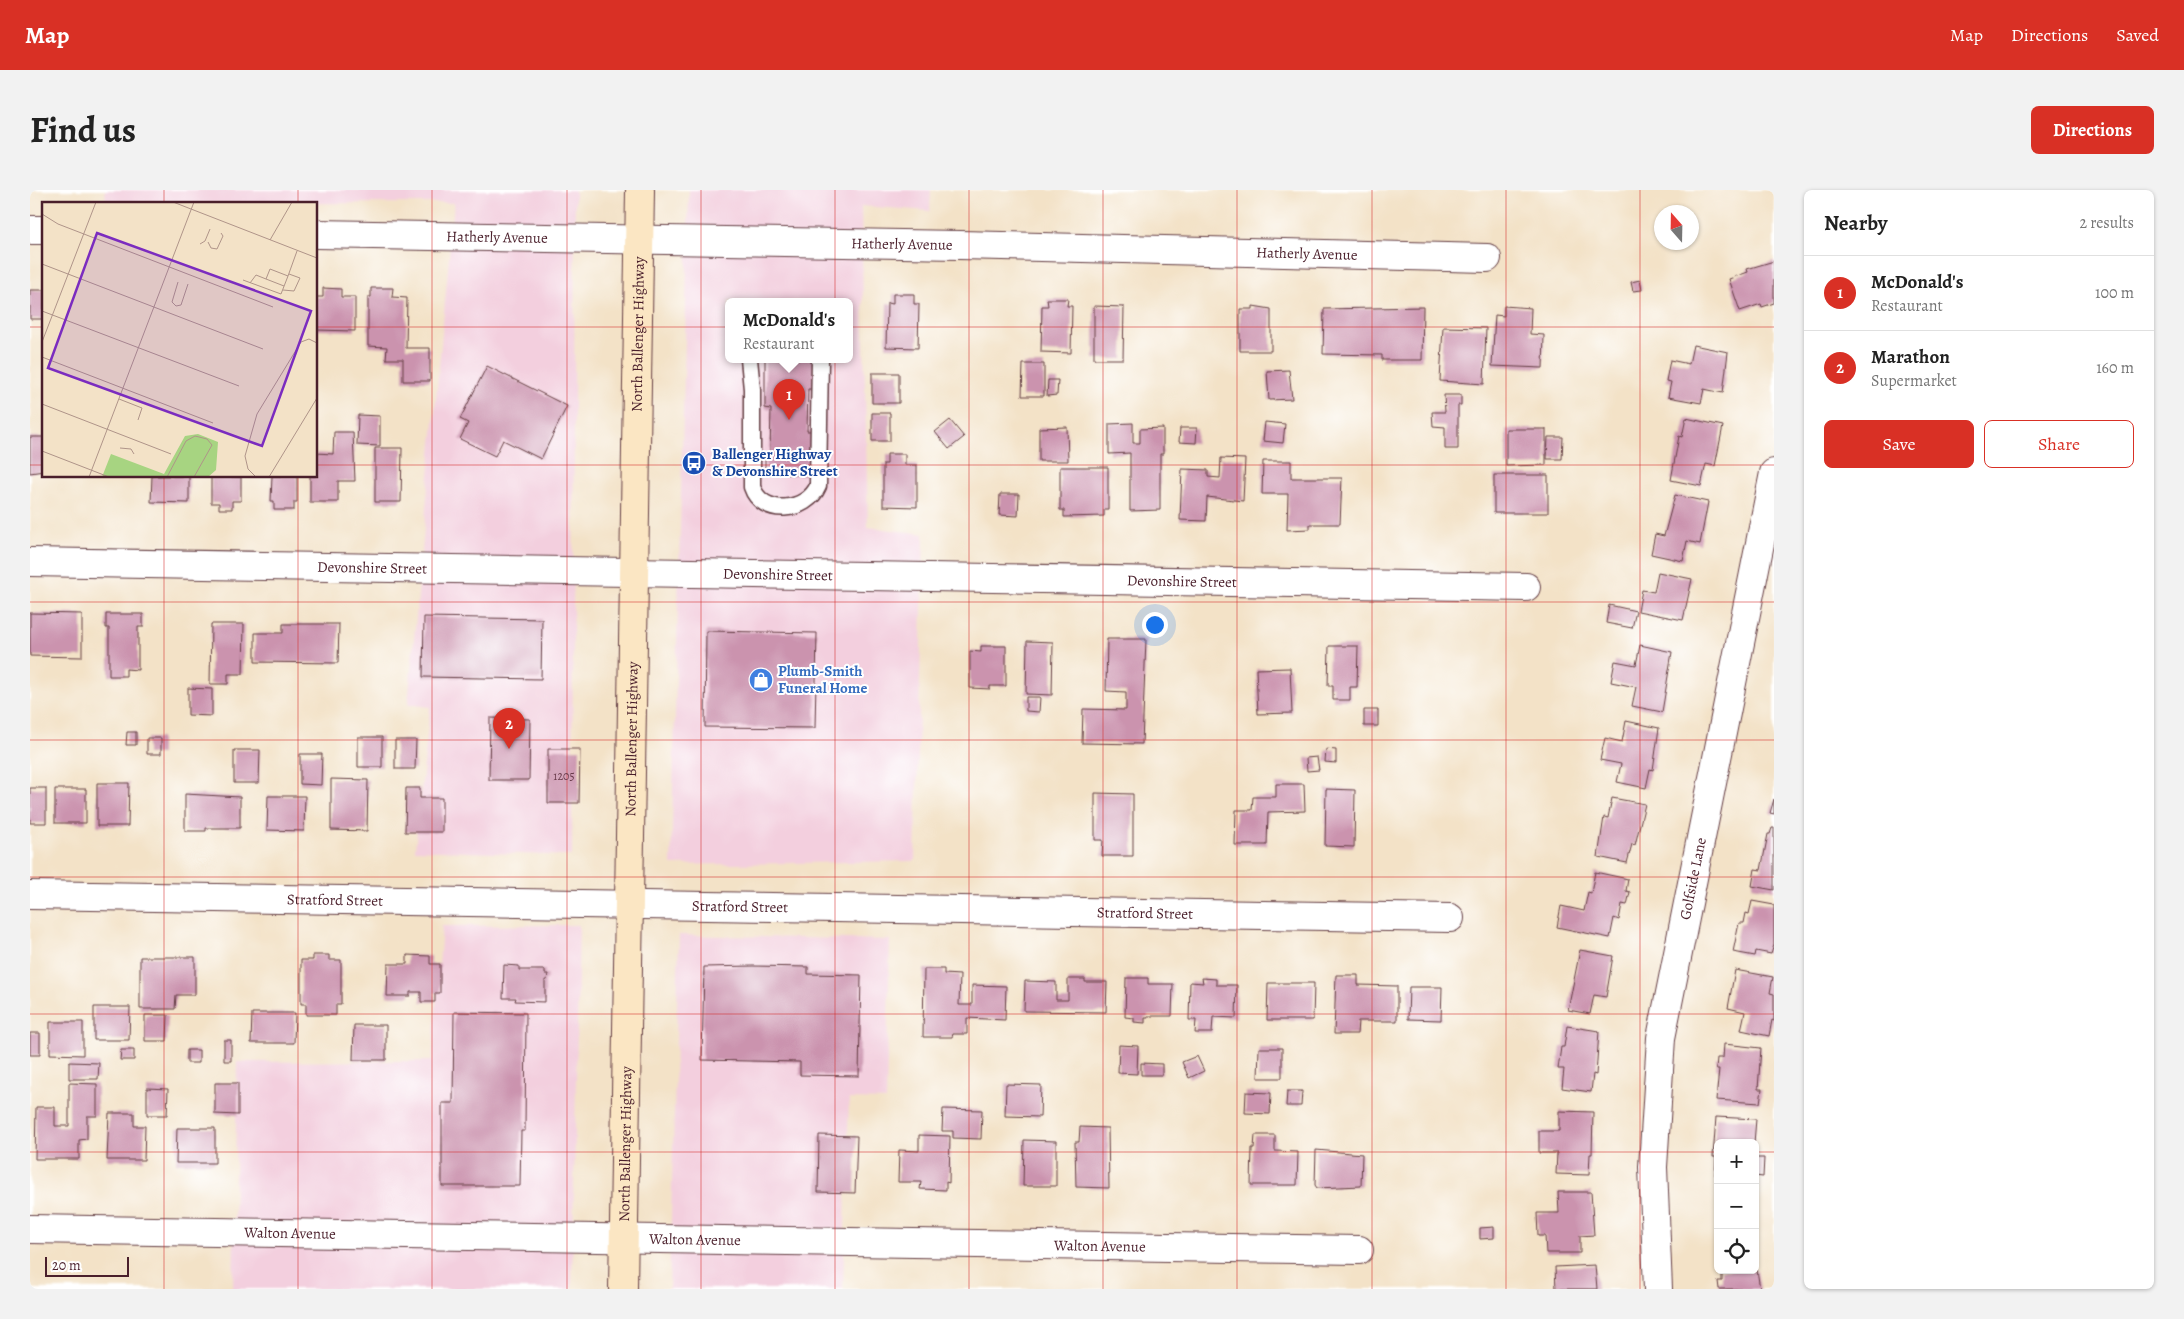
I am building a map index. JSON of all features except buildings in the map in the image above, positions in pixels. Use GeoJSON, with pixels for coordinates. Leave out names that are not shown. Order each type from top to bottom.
{"type":"FeatureCollection","features":[{"type":"Feature","properties":{"kind":"main road","name":"North Ballenger Highway"},"geometry":{"type":"LineString","coordinates":[[623,1289],[640,190]]}},
{"type":"Feature","properties":{"kind":"street","name":"Hatherly Avenue"},"geometry":{"type":"LineString","coordinates":[[318,234],[960,245],[1487,258]]}},
{"type":"Feature","properties":{"kind":"street","name":"Golfside Lane"},"geometry":{"type":"LineString","coordinates":[[1658,1289],[1653,1167],[1661,1038],[1774,473]]}},
{"type":"Feature","properties":{"kind":"street","name":"Devonshire Street"},"geometry":{"type":"LineString","coordinates":[[30,562],[1526,586]]}},
{"type":"Feature","properties":{"kind":"street","name":"Stratford Street"},"geometry":{"type":"LineString","coordinates":[[30,895],[1450,918]]}},
{"type":"Feature","properties":{"kind":"street","name":"Walton Avenue"},"geometry":{"type":"LineString","coordinates":[[30,1230],[1359,1250]]}},
{"type":"Feature","properties":{"kind":"lane"},"geometry":{"type":"LineString","coordinates":[[749,363],[752,389],[752,487],[757,497],[768,505],[787,508],[808,500],[813,496],[818,486],[820,363]]}},
{"type":"Feature","properties":{"kind":"shaded area"},"geometry":{"type":"Polygon","coordinates":[[[105,190],[575,190],[572,856],[415,850],[430,707],[408,704],[454,203],[106,202],[105,190]]]}},
{"type":"Feature","properties":{"kind":"shaded area"},"geometry":{"type":"Polygon","coordinates":[[[689,190],[931,190],[930,211],[861,206],[868,527],[924,534],[915,861],[671,865],[689,190]]]}},
{"type":"Feature","properties":{"kind":"shaded area"},"geometry":{"type":"Polygon","coordinates":[[[579,925],[572,1289],[233,1289],[237,1062],[432,1061],[442,926],[579,925]]]}},
{"type":"Feature","properties":{"kind":"shaded area"},"geometry":{"type":"Polygon","coordinates":[[[679,935],[890,940],[886,1100],[849,1099],[843,1289],[669,1289],[679,935]]]}},
{"type":"Feature","properties":{"kind":"place","name":"McDonald's"},"geometry":{"type":"Point","coordinates":[789,420]}},
{"type":"Feature","properties":{"kind":"place","name":"Ballenger Highway & Devonshire Street"},"geometry":{"type":"Point","coordinates":[694,463]}},
{"type":"Feature","properties":{"kind":"place","name":"Plumb-Smith Funeral Home"},"geometry":{"type":"Point","coordinates":[761,680]}},
{"type":"Feature","properties":{"kind":"place","name":"Marathon"},"geometry":{"type":"Point","coordinates":[509,749]}}]}
